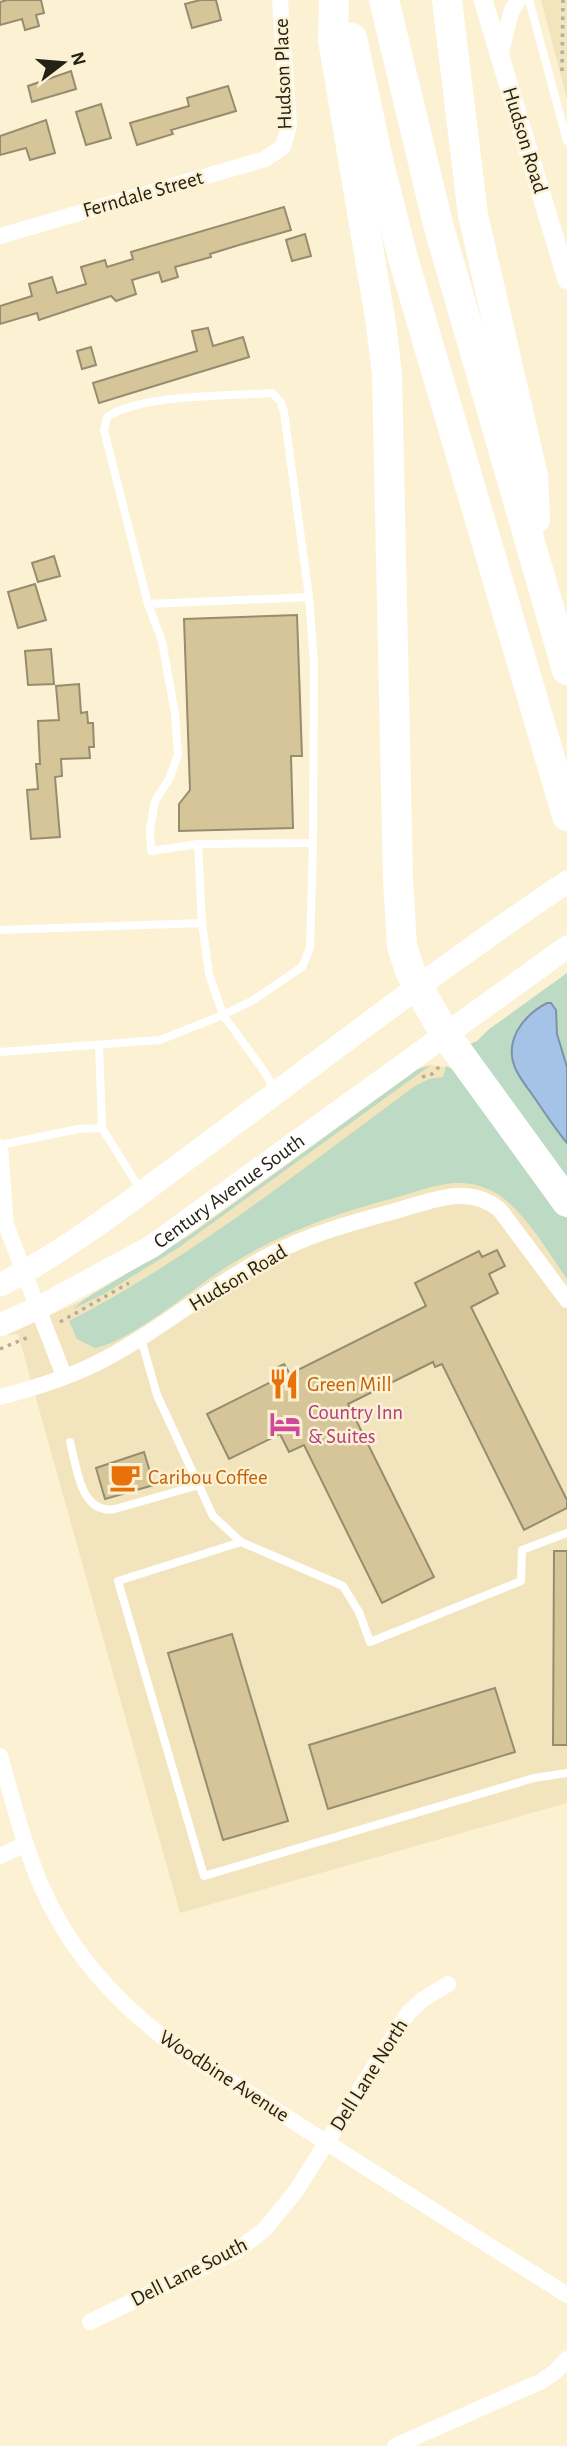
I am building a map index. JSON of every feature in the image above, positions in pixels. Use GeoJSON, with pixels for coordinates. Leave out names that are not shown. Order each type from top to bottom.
{"type":"FeatureCollection","features":[{"type":"Feature","properties":{"kind":"highway"},"geometry":{"type":"LineString","coordinates":[[334,0],[333,40],[387,374],[400,925],[404,954],[418,987],[445,1034],[567,1202]]}},
{"type":"Feature","properties":{"kind":"highway"},"geometry":{"type":"LineString","coordinates":[[344,0],[379,164],[403,258],[567,816]]}},
{"type":"Feature","properties":{"kind":"highway"},"geometry":{"type":"LineString","coordinates":[[384,0],[442,237],[567,670]]}},
{"type":"Feature","properties":{"kind":"highway"},"geometry":{"type":"LineString","coordinates":[[447,0],[473,215],[533,476],[536,565]]}},
{"type":"Feature","properties":{"kind":"main road"},"geometry":{"type":"LineString","coordinates":[[0,1285],[47,1259],[142,1192],[418,987],[567,882]]}},
{"type":"Feature","properties":{"kind":"main road","name":"Century Avenue South"},"geometry":{"type":"LineString","coordinates":[[0,1325],[38,1308],[151,1247],[567,947]]}},
{"type":"Feature","properties":{"kind":"street","name":"Hudson Place"},"geometry":{"type":"LineString","coordinates":[[280,0],[289,126],[283,147]]}},
{"type":"Feature","properties":{"kind":"street","name":"Hudson Road"},"geometry":{"type":"LineString","coordinates":[[482,0],[567,280]]}},
{"type":"Feature","properties":{"kind":"street"},"geometry":{"type":"LineString","coordinates":[[500,56],[511,12],[518,0]]}},
{"type":"Feature","properties":{"kind":"street","name":"Ferndale Street"},"geometry":{"type":"LineString","coordinates":[[0,236],[265,159],[283,147]]}},
{"type":"Feature","properties":{"kind":"street"},"geometry":{"type":"LineString","coordinates":[[0,1146],[6,1225],[64,1376],[0,1397]]}},
{"type":"Feature","properties":{"kind":"street","name":"Hudson Road"},"geometry":{"type":"LineString","coordinates":[[64,1376],[102,1361],[141,1339],[239,1273],[284,1248],[341,1226],[457,1195],[483,1199],[500,1210],[567,1300]]}},
{"type":"Feature","properties":{"kind":"street","name":"Woodbine Avenue"},"geometry":{"type":"LineString","coordinates":[[0,1755],[26,1844],[44,1891],[67,1936],[123,2005],[179,2049],[567,2295]]}},
{"type":"Feature","properties":{"kind":"street"},"geometry":{"type":"LineString","coordinates":[[0,1856],[26,1844]]}},
{"type":"Feature","properties":{"kind":"street","name":"Dell Lane North"},"geometry":{"type":"LineString","coordinates":[[327,2142],[408,2013],[422,2000],[448,1984]]}},
{"type":"Feature","properties":{"kind":"street","name":"Dell Lane South"},"geometry":{"type":"LineString","coordinates":[[90,2322],[239,2250],[265,2230],[281,2211],[327,2142]]}},
{"type":"Feature","properties":{"kind":"street"},"geometry":{"type":"LineString","coordinates":[[395,2446],[542,2381],[567,2359]]}},
{"type":"Feature","properties":{"kind":"lane"},"geometry":{"type":"LineString","coordinates":[[529,0],[567,141]]}},
{"type":"Feature","properties":{"kind":"lane"},"geometry":{"type":"LineString","coordinates":[[0,1052],[160,1040],[223,1016],[252,1001],[302,967],[310,948],[313,843],[314,663],[309,597],[281,402],[272,393],[152,402],[119,409],[107,417],[104,430],[148,604],[162,641],[175,714],[178,755],[169,779],[155,802],[150,828],[151,851],[198,844],[313,843]]}},
{"type":"Feature","properties":{"kind":"lane"},"geometry":{"type":"LineString","coordinates":[[148,604],[309,597]]}},
{"type":"Feature","properties":{"kind":"lane"},"geometry":{"type":"LineString","coordinates":[[198,844],[202,923],[209,974],[223,1016],[264,1070],[277,1093]]}},
{"type":"Feature","properties":{"kind":"lane"},"geometry":{"type":"LineString","coordinates":[[0,930],[202,923]]}},
{"type":"Feature","properties":{"kind":"lane"},"geometry":{"type":"LineString","coordinates":[[99,1045],[102,1128],[142,1192]]}},
{"type":"Feature","properties":{"kind":"lane"},"geometry":{"type":"LineString","coordinates":[[0,1146],[78,1129],[102,1128]]}},
{"type":"Feature","properties":{"kind":"lane"},"geometry":{"type":"LineString","coordinates":[[141,1339],[157,1395],[214,1516],[241,1542],[343,1586],[359,1612],[370,1642],[521,1581],[523,1550],[567,1533]]}},
{"type":"Feature","properties":{"kind":"lane"},"geometry":{"type":"LineString","coordinates":[[70,1442],[84,1493],[91,1504],[101,1509],[115,1509],[199,1485]]}},
{"type":"Feature","properties":{"kind":"lane"},"geometry":{"type":"LineString","coordinates":[[241,1542],[118,1581],[204,1876],[534,1778],[567,1773]]}},
{"type":"Feature","properties":{"kind":"path"},"geometry":{"type":"LineString","coordinates":[[563,0],[562,73],[567,68]]}},
{"type":"Feature","properties":{"kind":"path"},"geometry":{"type":"LineString","coordinates":[[0,1349],[22,1340]]}},
{"type":"Feature","properties":{"kind":"shaded area"},"geometry":{"type":"Polygon","coordinates":[[[541,0],[567,0],[567,99],[541,0]]]}},
{"type":"Feature","properties":{"kind":"shaded area"},"geometry":{"type":"Polygon","coordinates":[[[430,1065],[454,1068],[567,1218],[567,1803],[180,1913],[18,1334],[7,1335],[83,1300],[156,1257],[420,1068],[430,1065]]]}},
{"type":"Feature","properties":{"kind":"green space"},"geometry":{"type":"Polygon","coordinates":[[[567,973],[567,1183],[468,1045],[567,973]]]}},
{"type":"Feature","properties":{"kind":"green space"},"geometry":{"type":"Polygon","coordinates":[[[431,1065],[178,1248],[104,1294],[73,1309],[83,1300],[190,1235],[418,1069],[431,1065]]]}},
{"type":"Feature","properties":{"kind":"green space"},"geometry":{"type":"Polygon","coordinates":[[[446,1066],[462,1074],[567,1218],[567,1279],[535,1232],[506,1200],[479,1186],[452,1183],[349,1211],[279,1238],[234,1262],[156,1317],[108,1344],[95,1348],[77,1339],[69,1321],[160,1269],[203,1240],[415,1086],[429,1079],[443,1077],[446,1066]]]}},
{"type":"Feature","properties":{"kind":"water"},"geometry":{"type":"Polygon","coordinates":[[[551,1003],[556,1010],[557,1034],[567,1067],[567,1143],[521,1079],[513,1060],[512,1050],[517,1031],[530,1015],[551,1003]]]}},
{"type":"Feature","properties":{"kind":"building"},"geometry":{"type":"Polygon","coordinates":[[[41,0],[44,13],[36,15],[39,26],[25,30],[22,19],[0,25],[0,2],[41,0]]]}},
{"type":"Feature","properties":{"kind":"building"},"geometry":{"type":"Polygon","coordinates":[[[216,0],[221,20],[192,28],[185,4],[216,0]]]}},
{"type":"Feature","properties":{"kind":"building"},"geometry":{"type":"Polygon","coordinates":[[[71,71],[76,89],[32,102],[28,86],[71,71]]]}},
{"type":"Feature","properties":{"kind":"building"},"geometry":{"type":"Polygon","coordinates":[[[228,86],[236,111],[171,130],[173,134],[137,145],[130,123],[189,106],[187,98],[228,86]]]}},
{"type":"Feature","properties":{"kind":"building"},"geometry":{"type":"Polygon","coordinates":[[[101,104],[111,138],[86,145],[76,112],[101,104]]]}},
{"type":"Feature","properties":{"kind":"building"},"geometry":{"type":"Polygon","coordinates":[[[46,120],[55,153],[30,160],[26,148],[0,155],[0,136],[46,120]]]}},
{"type":"Feature","properties":{"kind":"building"},"geometry":{"type":"Polygon","coordinates":[[[284,207],[291,230],[175,267],[178,277],[162,282],[159,272],[132,280],[136,294],[116,301],[111,296],[39,320],[37,313],[0,324],[0,306],[32,296],[29,284],[52,277],[57,293],[86,284],[81,267],[105,260],[107,267],[133,259],[131,252],[284,207]]]}},
{"type":"Feature","properties":{"kind":"building"},"geometry":{"type":"Polygon","coordinates":[[[305,234],[311,256],[292,261],[286,240],[305,234]]]}},
{"type":"Feature","properties":{"kind":"building"},"geometry":{"type":"Polygon","coordinates":[[[208,328],[213,346],[243,337],[249,357],[99,403],[93,383],[197,351],[192,331],[208,328]]]}},
{"type":"Feature","properties":{"kind":"building"},"geometry":{"type":"Polygon","coordinates":[[[91,347],[96,365],[82,369],[77,351],[91,347]]]}},
{"type":"Feature","properties":{"kind":"building"},"geometry":{"type":"Polygon","coordinates":[[[54,556],[60,576],[38,582],[32,563],[54,556]]]}},
{"type":"Feature","properties":{"kind":"building"},"geometry":{"type":"Polygon","coordinates":[[[35,584],[46,620],[18,628],[8,592],[35,584]]]}},
{"type":"Feature","properties":{"kind":"building"},"geometry":{"type":"Polygon","coordinates":[[[297,615],[302,756],[291,756],[293,828],[179,831],[179,804],[190,790],[184,619],[297,615]]]}},
{"type":"Feature","properties":{"kind":"building"},"geometry":{"type":"Polygon","coordinates":[[[51,649],[54,684],[28,685],[25,651],[51,649]]]}},
{"type":"Feature","properties":{"kind":"building"},"geometry":{"type":"Polygon","coordinates":[[[79,684],[81,713],[87,712],[88,723],[93,723],[94,747],[89,747],[90,758],[61,759],[62,776],[55,777],[60,837],[31,839],[27,790],[38,789],[38,721],[59,720],[56,686],[79,684]]]}},
{"type":"Feature","properties":{"kind":"building","name":"Country Inn & Suites"},"geometry":{"type":"Polygon","coordinates":[[[497,1250],[505,1266],[489,1274],[498,1293],[471,1307],[567,1500],[567,1508],[524,1530],[442,1364],[435,1367],[433,1362],[348,1404],[434,1577],[382,1603],[304,1445],[289,1452],[280,1434],[229,1459],[207,1414],[275,1380],[270,1371],[284,1364],[290,1374],[426,1306],[415,1283],[479,1251],[482,1257],[497,1250]]]}},
{"type":"Feature","properties":{"kind":"building","name":"Caribou Coffee"},"geometry":{"type":"Polygon","coordinates":[[[144,1452],[154,1485],[105,1499],[96,1468],[144,1452]]]}},
{"type":"Feature","properties":{"kind":"building"},"geometry":{"type":"Polygon","coordinates":[[[554,1551],[567,1551],[567,1745],[553,1745],[554,1551]]]}},
{"type":"Feature","properties":{"kind":"building"},"geometry":{"type":"Polygon","coordinates":[[[232,1634],[288,1821],[223,1840],[168,1653],[232,1634]]]}},
{"type":"Feature","properties":{"kind":"building"},"geometry":{"type":"Polygon","coordinates":[[[495,1688],[515,1752],[328,1809],[309,1745],[495,1688]]]}},
{"type":"Feature","properties":{"kind":"place","name":"Green Mill"},"geometry":{"type":"Point","coordinates":[284,1384]}},
{"type":"Feature","properties":{"kind":"place","name":"Country Inn & Suites"},"geometry":{"type":"Point","coordinates":[285,1424]}},
{"type":"Feature","properties":{"kind":"place","name":"Caribou Coffee"},"geometry":{"type":"Point","coordinates":[125,1477]}}]}
